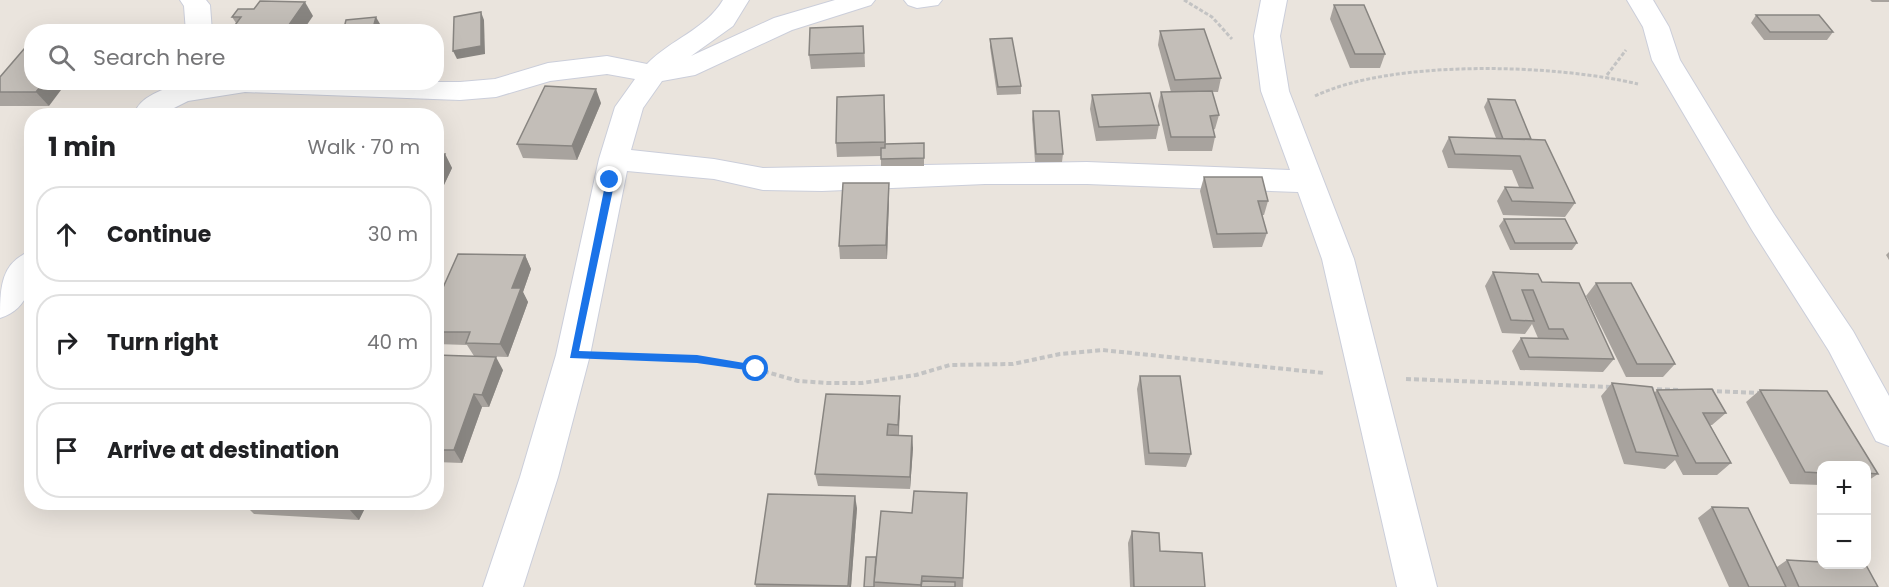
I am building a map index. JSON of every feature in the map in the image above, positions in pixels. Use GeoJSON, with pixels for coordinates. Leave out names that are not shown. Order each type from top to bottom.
{"type":"FeatureCollection","features":[{"type":"Feature","properties":{"kind":"street"},"geometry":{"type":"LineString","coordinates":[[194,0],[197,5],[198,24]]}},
{"type":"Feature","properties":{"kind":"street"},"geometry":{"type":"LineString","coordinates":[[503,587],[539,477],[573,355],[614,159],[629,107],[664,61],[725,19],[736,0]]}},
{"type":"Feature","properties":{"kind":"street"},"geometry":{"type":"LineString","coordinates":[[432,90],[460,91],[496,88],[548,72],[607,65],[652,74],[685,69],[783,24],[862,0]]}},
{"type":"Feature","properties":{"kind":"street"},"geometry":{"type":"LineString","coordinates":[[917,0],[929,0]]}},
{"type":"Feature","properties":{"kind":"street"},"geometry":{"type":"LineString","coordinates":[[1274,0],[1267,36],[1275,91],[1338,260],[1417,587]]}},
{"type":"Feature","properties":{"kind":"street"},"geometry":{"type":"LineString","coordinates":[[1640,0],[1656,27],[1666,60],[1763,222],[1841,341],[1889,430]]}},
{"type":"Feature","properties":{"kind":"street"},"geometry":{"type":"LineString","coordinates":[[151,108],[166,90]]}},
{"type":"Feature","properties":{"kind":"street"},"geometry":{"type":"LineString","coordinates":[[155,108],[182,93],[198,90]]}},
{"type":"Feature","properties":{"kind":"street"},"geometry":{"type":"LineString","coordinates":[[614,159],[714,169],[748,178],[822,180],[985,173],[1087,173],[1310,182]]}},
{"type":"Feature","properties":{"kind":"street"},"geometry":{"type":"LineString","coordinates":[[0,305],[24,274]]}},
{"type":"Feature","properties":{"kind":"path"},"geometry":{"type":"LineString","coordinates":[[1287,120],[1318,93],[1345,84],[1426,70],[1498,70],[1607,75],[1634,82],[1695,108]]}},
{"type":"Feature","properties":{"kind":"path"},"geometry":{"type":"LineString","coordinates":[[573,355],[697,359],[756,369],[798,381],[862,383],[916,375],[950,365],[1013,364],[1060,354],[1102,350],[1367,378],[1613,387]]}},
{"type":"Feature","properties":{"kind":"path"},"geometry":{"type":"LineString","coordinates":[[1637,388],[1684,390]]}},
{"type":"Feature","properties":{"kind":"path"},"geometry":{"type":"LineString","coordinates":[[1707,391],[1766,393]]}},
{"type":"Feature","properties":{"kind":"building"},"geometry":{"type":"Polygon","coordinates":[[[260,1],[305,2],[290,24],[236,24],[241,17],[232,17],[238,9],[254,9],[260,1]]]}},
{"type":"Feature","properties":{"kind":"building"},"geometry":{"type":"Polygon","coordinates":[[[1334,5],[1364,5],[1385,54],[1355,54],[1334,5]]]}},
{"type":"Feature","properties":{"kind":"building"},"geometry":{"type":"Polygon","coordinates":[[[481,12],[481,46],[453,51],[454,17],[481,12]]]}},
{"type":"Feature","properties":{"kind":"building"},"geometry":{"type":"Polygon","coordinates":[[[1756,15],[1819,15],[1833,32],[1770,32],[1756,15]]]}},
{"type":"Feature","properties":{"kind":"building"},"geometry":{"type":"Polygon","coordinates":[[[376,17],[374,24],[345,24],[346,20],[376,17]]]}},
{"type":"Feature","properties":{"kind":"building"},"geometry":{"type":"Polygon","coordinates":[[[863,26],[864,53],[809,55],[810,28],[863,26]]]}},
{"type":"Feature","properties":{"kind":"building"},"geometry":{"type":"Polygon","coordinates":[[[1204,29],[1221,78],[1175,80],[1160,31],[1204,29]]]}},
{"type":"Feature","properties":{"kind":"building"},"geometry":{"type":"Polygon","coordinates":[[[1012,38],[1021,86],[998,87],[990,39],[1012,38]]]}},
{"type":"Feature","properties":{"kind":"building"},"geometry":{"type":"Polygon","coordinates":[[[24,49],[24,90],[38,90],[36,92],[0,92],[0,77],[24,49]]]}},
{"type":"Feature","properties":{"kind":"building"},"geometry":{"type":"Polygon","coordinates":[[[545,86],[596,89],[572,146],[517,144],[545,86]]]}},
{"type":"Feature","properties":{"kind":"building"},"geometry":{"type":"Polygon","coordinates":[[[1212,91],[1219,115],[1210,116],[1215,137],[1171,137],[1161,92],[1212,91]]]}},
{"type":"Feature","properties":{"kind":"building"},"geometry":{"type":"Polygon","coordinates":[[[1150,93],[1159,125],[1099,127],[1092,95],[1150,93]]]}},
{"type":"Feature","properties":{"kind":"building"},"geometry":{"type":"Polygon","coordinates":[[[884,95],[885,142],[836,143],[837,97],[884,95]]]}},
{"type":"Feature","properties":{"kind":"building"},"geometry":{"type":"Polygon","coordinates":[[[1488,99],[1515,100],[1531,139],[1503,139],[1488,99]]]}},
{"type":"Feature","properties":{"kind":"building"},"geometry":{"type":"Polygon","coordinates":[[[1033,111],[1059,111],[1063,154],[1036,154],[1033,111]]]}},
{"type":"Feature","properties":{"kind":"building"},"geometry":{"type":"Polygon","coordinates":[[[1449,137],[1545,140],[1575,203],[1512,201],[1505,187],[1533,188],[1520,156],[1455,154],[1449,137]]]}},
{"type":"Feature","properties":{"kind":"building"},"geometry":{"type":"Polygon","coordinates":[[[924,143],[924,158],[881,159],[881,148],[885,148],[885,144],[924,143]]]}},
{"type":"Feature","properties":{"kind":"building"},"geometry":{"type":"Polygon","coordinates":[[[1204,177],[1262,177],[1268,201],[1258,201],[1267,233],[1217,234],[1204,177]]]}},
{"type":"Feature","properties":{"kind":"building"},"geometry":{"type":"Polygon","coordinates":[[[843,183],[889,183],[886,245],[839,246],[843,183]]]}},
{"type":"Feature","properties":{"kind":"building"},"geometry":{"type":"Polygon","coordinates":[[[1504,219],[1565,219],[1577,243],[1515,243],[1504,219]]]}},
{"type":"Feature","properties":{"kind":"building"},"geometry":{"type":"Polygon","coordinates":[[[458,254],[525,255],[512,288],[521,288],[500,344],[466,343],[470,332],[444,332],[444,285],[458,254]]]}},
{"type":"Feature","properties":{"kind":"building"},"geometry":{"type":"Polygon","coordinates":[[[1493,272],[1538,274],[1542,282],[1579,283],[1614,359],[1529,357],[1521,338],[1568,339],[1563,329],[1549,329],[1533,290],[1522,290],[1534,321],[1511,320],[1493,272]]]}},
{"type":"Feature","properties":{"kind":"building"},"geometry":{"type":"Polygon","coordinates":[[[1596,283],[1631,283],[1675,364],[1637,364],[1596,283]]]}},
{"type":"Feature","properties":{"kind":"building"},"geometry":{"type":"Polygon","coordinates":[[[444,355],[496,357],[482,395],[474,394],[454,450],[444,450],[444,355]]]}},
{"type":"Feature","properties":{"kind":"building"},"geometry":{"type":"Polygon","coordinates":[[[1140,376],[1180,376],[1191,454],[1149,453],[1140,376]]]}},
{"type":"Feature","properties":{"kind":"building"},"geometry":{"type":"Polygon","coordinates":[[[1612,383],[1652,387],[1678,456],[1636,452],[1612,383]]]}},
{"type":"Feature","properties":{"kind":"building"},"geometry":{"type":"Polygon","coordinates":[[[1712,389],[1726,413],[1703,413],[1731,463],[1696,463],[1657,390],[1712,389]]]}},
{"type":"Feature","properties":{"kind":"building"},"geometry":{"type":"Polygon","coordinates":[[[1760,390],[1827,391],[1870,461],[1817,461],[1817,473],[1805,472],[1760,390]]]}},
{"type":"Feature","properties":{"kind":"building"},"geometry":{"type":"Polygon","coordinates":[[[826,394],[900,396],[898,425],[888,424],[887,435],[912,436],[910,477],[815,474],[826,394]]]}},
{"type":"Feature","properties":{"kind":"building"},"geometry":{"type":"Polygon","coordinates":[[[1871,463],[1878,474],[1871,473],[1871,463]]]}},
{"type":"Feature","properties":{"kind":"building"},"geometry":{"type":"Polygon","coordinates":[[[914,491],[967,493],[963,578],[922,576],[921,585],[874,582],[881,511],[912,513],[914,491]]]}},
{"type":"Feature","properties":{"kind":"building"},"geometry":{"type":"Polygon","coordinates":[[[768,494],[855,496],[848,586],[755,584],[768,494]]]}},
{"type":"Feature","properties":{"kind":"building"},"geometry":{"type":"Polygon","coordinates":[[[1712,507],[1748,508],[1786,587],[1749,587],[1712,507]]]}},
{"type":"Feature","properties":{"kind":"building"},"geometry":{"type":"Polygon","coordinates":[[[1132,531],[1159,533],[1160,551],[1202,553],[1205,587],[1134,587],[1132,531]]]}},
{"type":"Feature","properties":{"kind":"building"},"geometry":{"type":"Polygon","coordinates":[[[866,557],[876,557],[874,587],[864,587],[866,557]]]}},
{"type":"Feature","properties":{"kind":"building"},"geometry":{"type":"Polygon","coordinates":[[[1787,560],[1817,562],[1817,569],[1868,569],[1878,587],[1799,587],[1787,560]]]}},
{"type":"Feature","properties":{"kind":"building"},"geometry":{"type":"Polygon","coordinates":[[[922,581],[955,582],[955,587],[921,587],[922,581]]]}},
{"type":"Feature","properties":{"kind":"route"},"geometry":{"type":"LineString","coordinates":[[610,180],[573,355],[697,359],[756,369]]}}]}
